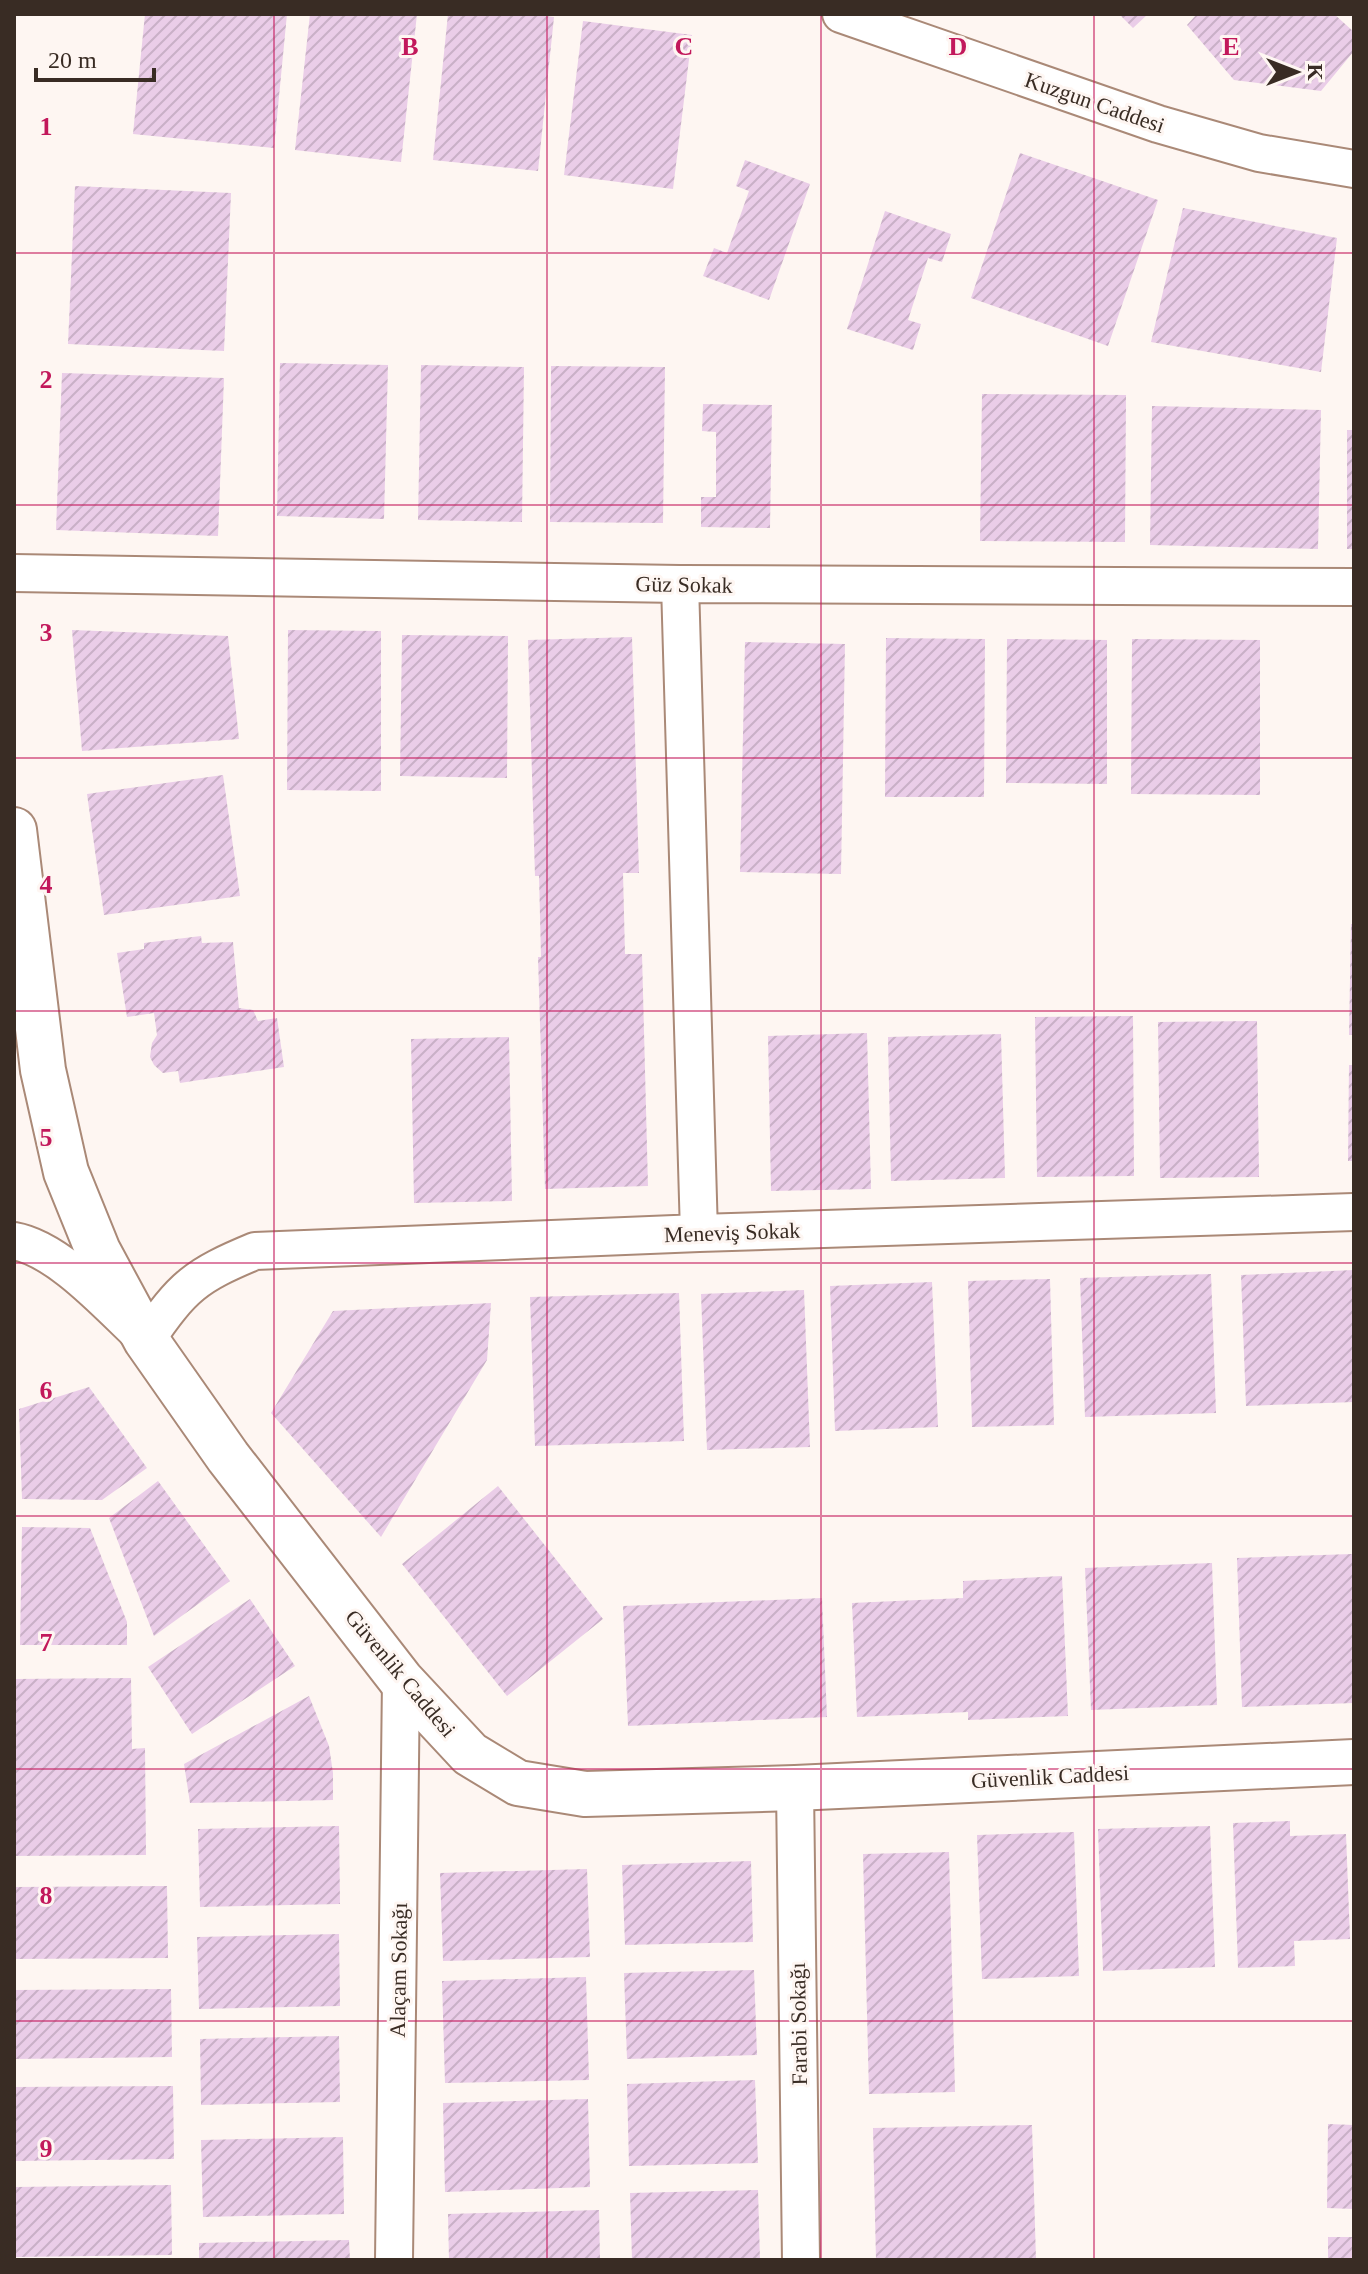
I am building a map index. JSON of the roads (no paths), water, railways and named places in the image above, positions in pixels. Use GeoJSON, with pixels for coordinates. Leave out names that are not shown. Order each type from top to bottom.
{"type":"FeatureCollection","features":[{"type":"Feature","properties":{"kind":"main road","name":"Güvenlik Caddesi"},"geometry":{"type":"LineString","coordinates":[[14,830],[28,1063],[66,1172],[98,1251],[146,1340],[228,1457],[401,1680],[470,1754],[518,1783],[585,1794],[795,1788],[1354,1762]]}},
{"type":"Feature","properties":{"kind":"street","name":"Kuzgun Caddesi"},"geometry":{"type":"LineString","coordinates":[[841,14],[1158,124],[1259,153],[1354,169]]}},
{"type":"Feature","properties":{"kind":"street","name":"Güz Sokak"},"geometry":{"type":"LineString","coordinates":[[14,573],[680,584],[1354,587]]}},
{"type":"Feature","properties":{"kind":"street"},"geometry":{"type":"LineString","coordinates":[[680,584],[699,1233]]}},
{"type":"Feature","properties":{"kind":"street","name":"Meneviş Sokak"},"geometry":{"type":"LineString","coordinates":[[146,1340],[171,1304],[193,1281],[216,1267],[255,1251],[1354,1212]]}},
{"type":"Feature","properties":{"kind":"street"},"geometry":{"type":"LineString","coordinates":[[14,1241],[35,1248],[54,1260],[83,1282],[146,1340]]}},
{"type":"Feature","properties":{"kind":"street","name":"Alaçam Sokağı"},"geometry":{"type":"LineString","coordinates":[[394,2260],[401,1680]]}},
{"type":"Feature","properties":{"kind":"street","name":"Farabi Sokağı"},"geometry":{"type":"LineString","coordinates":[[795,1788],[801,2260]]}}]}
